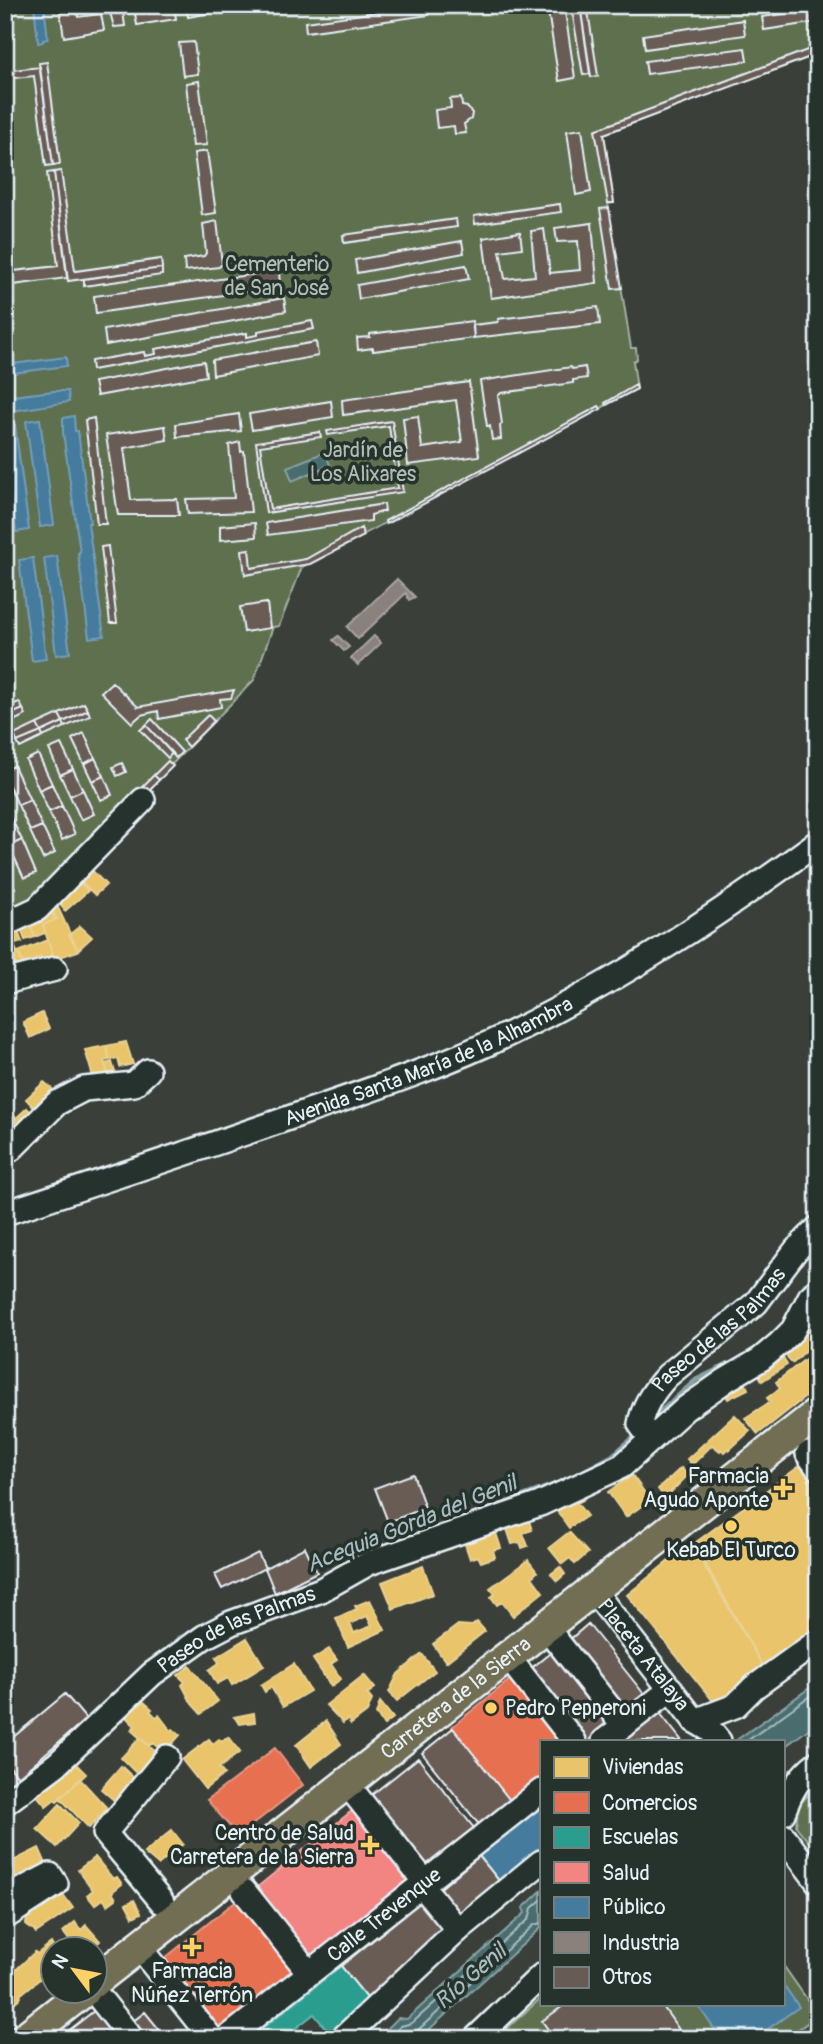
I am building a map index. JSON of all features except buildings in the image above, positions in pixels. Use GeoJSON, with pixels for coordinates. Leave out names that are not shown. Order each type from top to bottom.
{"type":"FeatureCollection","features":[{"type":"Feature","properties":{"kind":"main road","name":"Carretera de la Sierra"},"geometry":{"type":"LineString","coordinates":[[108,1971],[818,1413]]}},
{"type":"Feature","properties":{"kind":"main road"},"geometry":{"type":"LineString","coordinates":[[23,2039],[65,2006]]}},
{"type":"Feature","properties":{"kind":"street"},"geometry":{"type":"LineString","coordinates":[[5,924],[37,909],[143,800]]}},
{"type":"Feature","properties":{"kind":"street","name":"Avenida Santa María de la Alhambra"},"geometry":{"type":"LineString","coordinates":[[5,1213],[402,1079],[512,1032],[649,958],[715,916],[818,842]]}},
{"type":"Feature","properties":{"kind":"street"},"geometry":{"type":"LineString","coordinates":[[5,982],[55,968]]}},
{"type":"Feature","properties":{"kind":"street"},"geometry":{"type":"LineString","coordinates":[[5,1150],[11,1149],[57,1103],[84,1089],[134,1084],[148,1071]]}},
{"type":"Feature","properties":{"kind":"street","name":"Paseo de las Palmas"},"geometry":{"type":"LineString","coordinates":[[646,1432],[641,1416],[656,1388],[755,1303],[796,1250],[818,1228]]}},
{"type":"Feature","properties":{"kind":"street","name":"Paseo de las Palmas"},"geometry":{"type":"LineString","coordinates":[[5,1803],[57,1764],[152,1674],[204,1637],[231,1623],[321,1590],[369,1563],[540,1504],[622,1466],[646,1432],[761,1359],[780,1343],[793,1330],[810,1297],[818,1290]]}},
{"type":"Feature","properties":{"kind":"street","name":"Placeta Atalaya"},"geometry":{"type":"LineString","coordinates":[[593,1590],[706,1734]]}},
{"type":"Feature","properties":{"kind":"street"},"geometry":{"type":"LineString","coordinates":[[546,1627],[624,1726]]}},
{"type":"Feature","properties":{"kind":"street"},"geometry":{"type":"LineString","coordinates":[[706,1734],[753,1688],[818,1641]]}},
{"type":"Feature","properties":{"kind":"street"},"geometry":{"type":"LineString","coordinates":[[508,1657],[573,1740]]}},
{"type":"Feature","properties":{"kind":"street"},"geometry":{"type":"LineString","coordinates":[[605,1740],[671,1689]]}},
{"type":"Feature","properties":{"kind":"street"},"geometry":{"type":"LineString","coordinates":[[162,1902],[105,1833],[167,1757]]}},
{"type":"Feature","properties":{"kind":"street"},"geometry":{"type":"LineString","coordinates":[[784,1811],[795,1784],[806,1771],[817,1776]]}},
{"type":"Feature","properties":{"kind":"street"},"geometry":{"type":"LineString","coordinates":[[347,1784],[458,1930]]}},
{"type":"Feature","properties":{"kind":"street","name":"Calle Trevenque"},"geometry":{"type":"LineString","coordinates":[[226,2039],[426,1887],[540,1792]]}},
{"type":"Feature","properties":{"kind":"street"},"geometry":{"type":"LineString","coordinates":[[784,1837],[818,1882]]}},
{"type":"Feature","properties":{"kind":"street"},"geometry":{"type":"LineString","coordinates":[[342,2039],[458,1930],[540,1862]]}},
{"type":"Feature","properties":{"kind":"street"},"geometry":{"type":"LineString","coordinates":[[5,1917],[56,1884],[50,1875],[21,1890]]}},
{"type":"Feature","properties":{"kind":"street"},"geometry":{"type":"LineString","coordinates":[[244,1891],[307,1970]]}},
{"type":"Feature","properties":{"kind":"street"},"geometry":{"type":"LineString","coordinates":[[139,1947],[212,2039]]}},
{"type":"Feature","properties":{"kind":"street"},"geometry":{"type":"LineString","coordinates":[[475,2039],[540,1977]]}},
{"type":"Feature","properties":{"kind":"street"},"geometry":{"type":"LineString","coordinates":[[106,2006],[132,2039]]}},
{"type":"Feature","properties":{"kind":"green space","name":"Cementerio de San José"},"geometry":{"type":"Polygon","coordinates":[[[5,5],[818,5],[818,54],[604,134],[614,203],[608,204],[631,348],[636,348],[637,359],[633,361],[637,389],[302,567],[279,626],[273,627],[254,680],[34,906],[5,919],[5,5]]]}},
{"type":"Feature","properties":{"kind":"green space"},"geometry":{"type":"Polygon","coordinates":[[[818,1784],[818,1854],[796,1826],[798,1806],[818,1784]]]}},
{"type":"Feature","properties":{"kind":"green space"},"geometry":{"type":"Polygon","coordinates":[[[784,1966],[818,2015],[785,2039],[495,2039],[540,1999],[540,2006],[784,2006],[784,1966]]]}},
{"type":"Feature","properties":{"kind":"water"},"geometry":{"type":"Polygon","coordinates":[[[325,452],[330,465],[292,481],[287,467],[325,452]]]}},
{"type":"Feature","properties":{"kind":"water"},"geometry":{"type":"Polygon","coordinates":[[[818,1682],[818,1722],[784,1747],[784,1740],[736,1740],[818,1682]]]}},
{"type":"Feature","properties":{"kind":"water","name":"Río Genil"},"geometry":{"type":"Polygon","coordinates":[[[540,1892],[540,1929],[423,2035],[424,2039],[377,2039],[398,2018],[407,2019],[525,1913],[523,1908],[540,1892]]]}},
{"type":"Feature","properties":{"kind":"waterway","name":"Acequia Gorda del Genil"},"geometry":{"type":"LineString","coordinates":[[801,1293],[805,1285],[818,1275]]}},
{"type":"Feature","properties":{"kind":"waterway","name":"Acequia Gorda del Genil"},"geometry":{"type":"LineString","coordinates":[[650,1421],[696,1380],[742,1358]]}},
{"type":"Feature","properties":{"kind":"waterway","name":"Acequia Gorda del Genil"},"geometry":{"type":"LineString","coordinates":[[584,1471],[612,1456],[639,1433]]}},
{"type":"Feature","properties":{"kind":"waterway","name":"Acequia Gorda del Genil"},"geometry":{"type":"LineString","coordinates":[[460,1520],[569,1479]]}},
{"type":"Feature","properties":{"kind":"waterway","name":"Acequia Gorda del Genil"},"geometry":{"type":"LineString","coordinates":[[164,1652],[180,1638],[196,1630]]}},
{"type":"Feature","properties":{"kind":"place","name":"Farmacia Agudo Aponte"},"geometry":{"type":"Point","coordinates":[783,1488]}},
{"type":"Feature","properties":{"kind":"place","name":"Kebab El Turco"},"geometry":{"type":"Point","coordinates":[731,1526]}},
{"type":"Feature","properties":{"kind":"place","name":"Pedro Pepperoni"},"geometry":{"type":"Point","coordinates":[491,1708]}},
{"type":"Feature","properties":{"kind":"place","name":"Centro de Salud Carretera de la Sierra"},"geometry":{"type":"Point","coordinates":[370,1845]}},
{"type":"Feature","properties":{"kind":"place","name":"Farmacia Núñez Terrón"},"geometry":{"type":"Point","coordinates":[192,1947]}},
{"type":"Feature","properties":{"kind":"park label","name":"Jardín de Los Alixares"},"geometry":{"type":"Point","coordinates":[363,462]}}]}
